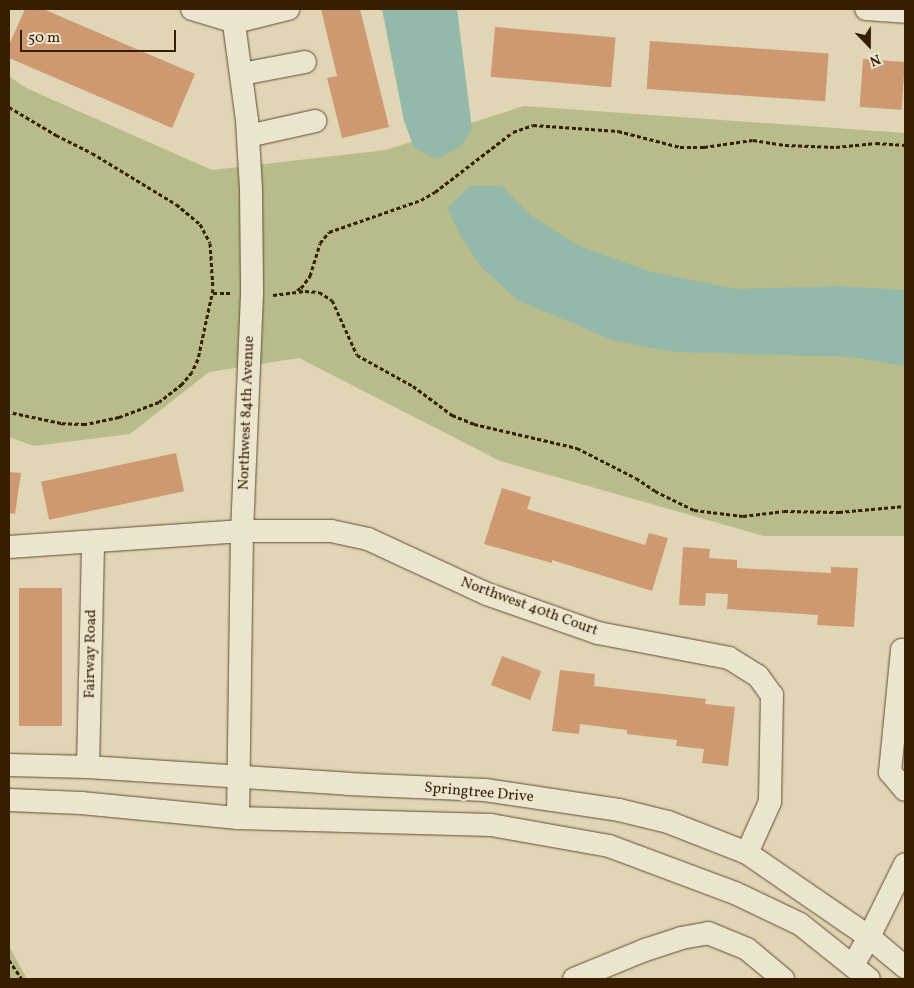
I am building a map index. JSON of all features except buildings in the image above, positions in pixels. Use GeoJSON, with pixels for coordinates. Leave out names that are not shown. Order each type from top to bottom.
{"type":"FeatureCollection","features":[{"type":"Feature","properties":{"kind":"street"},"geometry":{"type":"LineString","coordinates":[[192,9],[233,15],[288,9]]}},
{"type":"Feature","properties":{"kind":"street"},"geometry":{"type":"LineString","coordinates":[[866,9],[905,12]]}},
{"type":"Feature","properties":{"kind":"street","name":"Northwest 84th Avenue"},"geometry":{"type":"LineString","coordinates":[[233,15],[242,74],[248,136],[252,294],[242,531],[238,818]]}},
{"type":"Feature","properties":{"kind":"street"},"geometry":{"type":"LineString","coordinates":[[242,74],[305,62]]}},
{"type":"Feature","properties":{"kind":"street"},"geometry":{"type":"LineString","coordinates":[[248,136],[315,122]]}},
{"type":"Feature","properties":{"kind":"street"},"geometry":{"type":"LineString","coordinates":[[9,547],[242,531]]}},
{"type":"Feature","properties":{"kind":"street","name":"Northwest 40th Court"},"geometry":{"type":"LineString","coordinates":[[242,531],[331,531],[368,539],[487,594],[598,633],[729,658],[758,676],[772,695],[770,802],[747,853]]}},
{"type":"Feature","properties":{"kind":"street","name":"Fairway Road"},"geometry":{"type":"LineString","coordinates":[[88,767],[93,542]]}},
{"type":"Feature","properties":{"kind":"street"},"geometry":{"type":"LineString","coordinates":[[905,650],[902,650],[890,772],[905,790]]}},
{"type":"Feature","properties":{"kind":"street","name":"Springtree Drive"},"geometry":{"type":"LineString","coordinates":[[9,765],[88,767],[485,790],[619,810],[668,822],[747,853],[869,937],[905,966]]}},
{"type":"Feature","properties":{"kind":"street","name":"Springtree Drive"},"geometry":{"type":"LineString","coordinates":[[9,800],[82,803],[238,818],[491,825],[609,846],[743,896],[800,924],[861,972]]}},
{"type":"Feature","properties":{"kind":"street"},"geometry":{"type":"LineString","coordinates":[[861,972],[869,937],[905,864]]}},
{"type":"Feature","properties":{"kind":"street"},"geometry":{"type":"LineString","coordinates":[[574,979],[645,950],[681,938],[708,933],[747,949],[783,979]]}},
{"type":"Feature","properties":{"kind":"path"},"geometry":{"type":"LineString","coordinates":[[9,107],[56,135],[92,153],[176,204],[200,224],[210,243],[213,289],[198,358],[192,372],[182,384],[159,402],[119,417],[85,424],[62,423],[9,412]]}},
{"type":"Feature","properties":{"kind":"path"},"geometry":{"type":"LineString","coordinates":[[292,292],[301,288],[310,276],[320,243],[329,232],[421,200],[435,192],[513,132],[533,126],[618,131],[680,146],[704,147],[753,140],[794,145],[836,146],[876,143],[905,145]]}},
{"type":"Feature","properties":{"kind":"path"},"geometry":{"type":"LineString","coordinates":[[270,295],[292,292],[319,292],[332,300],[357,355],[413,386],[452,415],[474,424],[577,448],[694,510],[743,516],[784,512],[839,512],[905,506]]}},
{"type":"Feature","properties":{"kind":"path"},"geometry":{"type":"LineString","coordinates":[[9,960],[22,979]]}},
{"type":"Feature","properties":{"kind":"green space"},"geometry":{"type":"Polygon","coordinates":[[[9,76],[26,88],[212,170],[386,150],[524,106],[905,133],[905,536],[764,536],[500,461],[299,358],[209,372],[130,434],[34,446],[9,437],[9,76]]]}},
{"type":"Feature","properties":{"kind":"green space"},"geometry":{"type":"Polygon","coordinates":[[[9,946],[27,979],[9,979],[9,946]]]}},
{"type":"Feature","properties":{"kind":"shaded area"},"geometry":{"type":"Polygon","coordinates":[[[382,9],[457,9],[472,129],[461,147],[436,159],[414,148],[404,121],[382,9]]]}},
{"type":"Feature","properties":{"kind":"shaded area"},"geometry":{"type":"Polygon","coordinates":[[[470,186],[502,186],[532,216],[577,245],[648,271],[737,289],[840,286],[905,290],[905,366],[852,357],[674,352],[612,340],[519,301],[483,269],[461,237],[447,208],[470,186]]]}}]}
